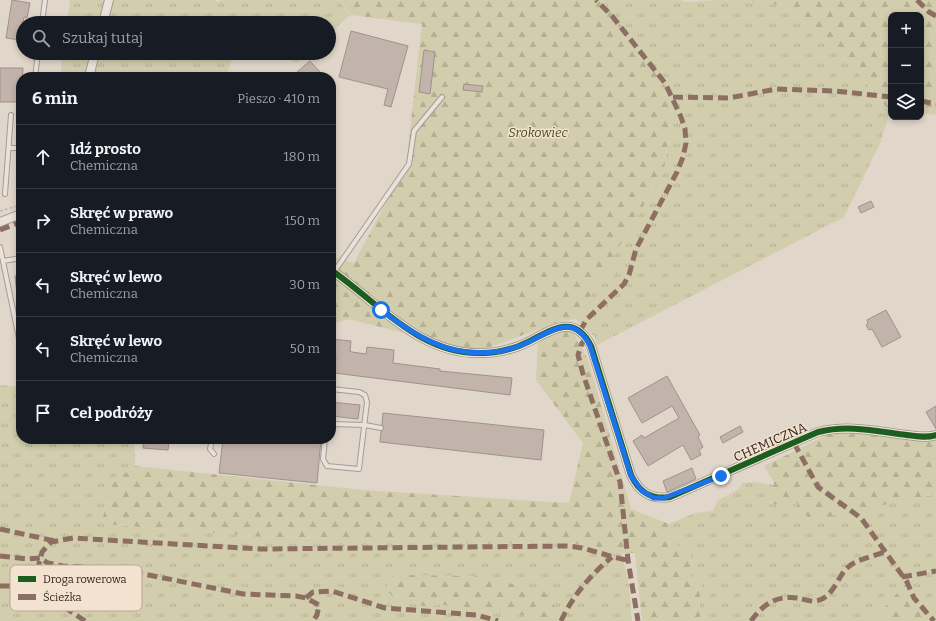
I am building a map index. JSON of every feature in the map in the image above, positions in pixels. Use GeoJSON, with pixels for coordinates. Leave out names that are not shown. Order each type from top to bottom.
{"type":"FeatureCollection","features":[{"type":"Feature","properties":{"kind":"street"},"geometry":{"type":"LineString","coordinates":[[105,16],[109,0]]}},
{"type":"Feature","properties":{"kind":"street"},"geometry":{"type":"LineString","coordinates":[[90,72],[93,60]]}},
{"type":"Feature","properties":{"kind":"street"},"geometry":{"type":"LineString","coordinates":[[0,222],[16,216]]}},
{"type":"Feature","properties":{"kind":"street","name":"CHEMICZNA"},"geometry":{"type":"LineString","coordinates":[[336,273],[400,324],[430,342],[449,349],[482,353],[502,351],[525,344],[560,327],[571,327],[580,331],[590,346],[631,476],[642,491],[654,498],[670,497],[818,432],[832,429],[854,428],[922,437],[936,435]]}},
{"type":"Feature","properties":{"kind":"lane"},"geometry":{"type":"LineString","coordinates":[[43,16],[45,0]]}},
{"type":"Feature","properties":{"kind":"lane"},"geometry":{"type":"LineString","coordinates":[[36,72],[37,60]]}},
{"type":"Feature","properties":{"kind":"lane"},"geometry":{"type":"LineString","coordinates":[[336,267],[409,164],[414,131],[442,97]]}},
{"type":"Feature","properties":{"kind":"lane"},"geometry":{"type":"LineString","coordinates":[[5,194],[12,115]]}},
{"type":"Feature","properties":{"kind":"lane"},"geometry":{"type":"LineString","coordinates":[[9,148],[16,148]]}},
{"type":"Feature","properties":{"kind":"lane"},"geometry":{"type":"LineString","coordinates":[[0,247],[16,324]]}},
{"type":"Feature","properties":{"kind":"lane"},"geometry":{"type":"LineString","coordinates":[[3,261],[16,259]]}},
{"type":"Feature","properties":{"kind":"lane"},"geometry":{"type":"LineString","coordinates":[[324,444],[323,459],[327,466],[359,470],[367,402],[365,395],[358,392],[336,390]]}},
{"type":"Feature","properties":{"kind":"lane"},"geometry":{"type":"LineString","coordinates":[[336,424],[365,425],[381,428]]}},
{"type":"Feature","properties":{"kind":"lane"},"geometry":{"type":"LineString","coordinates":[[211,444],[210,449],[214,454]]}},
{"type":"Feature","properties":{"kind":"path"},"geometry":{"type":"LineString","coordinates":[[0,210],[16,206]]}},
{"type":"Feature","properties":{"kind":"green space"},"geometry":{"type":"Polygon","coordinates":[[[70,0],[215,0],[218,2],[221,0],[339,0],[350,15],[336,28],[336,16],[68,16],[70,0]]]}},
{"type":"Feature","properties":{"kind":"green space","name":"Srokowiec"},"geometry":{"type":"Polygon","coordinates":[[[340,0],[602,0],[673,97],[664,171],[576,319],[561,321],[482,350],[450,344],[348,319],[336,323],[336,258],[354,263],[406,166],[422,24],[351,15],[340,0]]]}},
{"type":"Feature","properties":{"kind":"green space"},"geometry":{"type":"Polygon","coordinates":[[[602,0],[681,0],[685,2],[720,0],[782,5],[837,48],[888,110],[888,118],[881,141],[844,217],[597,345],[594,336],[576,319],[664,171],[673,98],[602,0]]]}},
{"type":"Feature","properties":{"kind":"green space"},"geometry":{"type":"Polygon","coordinates":[[[720,0],[936,0],[936,115],[924,113],[924,12],[888,12],[887,108],[837,48],[782,5],[720,0]]]}},
{"type":"Feature","properties":{"kind":"green space"},"geometry":{"type":"Polygon","coordinates":[[[62,60],[232,60],[228,72],[61,72],[62,60]]]}},
{"type":"Feature","properties":{"kind":"green space"},"geometry":{"type":"Polygon","coordinates":[[[289,60],[300,60],[297,63],[289,60]]]}},
{"type":"Feature","properties":{"kind":"green space"},"geometry":{"type":"Polygon","coordinates":[[[568,330],[574,333],[588,360],[631,509],[669,524],[670,542],[690,551],[691,577],[702,578],[699,609],[701,621],[642,621],[635,553],[622,553],[595,546],[550,541],[496,544],[350,538],[264,537],[102,524],[108,486],[135,466],[363,490],[569,503],[583,443],[536,380],[538,341],[568,330]]]}},
{"type":"Feature","properties":{"kind":"green space"},"geometry":{"type":"Polygon","coordinates":[[[0,385],[16,387],[16,444],[134,444],[135,466],[108,486],[102,524],[264,537],[350,538],[496,544],[550,541],[595,546],[622,553],[629,586],[632,621],[0,621],[0,385]]]}},
{"type":"Feature","properties":{"kind":"green space"},"geometry":{"type":"Polygon","coordinates":[[[856,432],[936,438],[936,494],[812,520],[798,507],[797,501],[771,505],[774,482],[764,466],[831,433],[856,432]]]}},
{"type":"Feature","properties":{"kind":"green space"},"geometry":{"type":"Polygon","coordinates":[[[753,482],[774,485],[771,505],[797,500],[886,504],[936,494],[936,620],[905,584],[873,621],[701,621],[699,609],[702,578],[691,578],[690,551],[670,542],[669,524],[695,513],[713,511],[717,501],[739,489],[742,483],[753,482]]]}},
{"type":"Feature","properties":{"kind":"green space"},"geometry":{"type":"Polygon","coordinates":[[[399,573],[407,575],[475,576],[545,591],[554,606],[552,613],[544,618],[444,605],[423,606],[402,602],[392,596],[386,589],[388,579],[399,573]]]}},
{"type":"Feature","properties":{"kind":"green space"},"geometry":{"type":"Polygon","coordinates":[[[905,584],[936,621],[873,621],[905,584]]]}},
{"type":"Feature","properties":{"kind":"building"},"geometry":{"type":"Polygon","coordinates":[[[12,0],[30,3],[27,16],[16,16],[16,39],[6,38],[12,0]]]}},
{"type":"Feature","properties":{"kind":"building"},"geometry":{"type":"Polygon","coordinates":[[[351,31],[408,46],[391,107],[384,105],[388,89],[339,77],[351,31]]]}},
{"type":"Feature","properties":{"kind":"building"},"geometry":{"type":"Polygon","coordinates":[[[424,50],[435,52],[430,94],[419,92],[424,50]]]}},
{"type":"Feature","properties":{"kind":"building"},"geometry":{"type":"Polygon","coordinates":[[[310,61],[320,72],[297,72],[310,61]]]}},
{"type":"Feature","properties":{"kind":"building"},"geometry":{"type":"Polygon","coordinates":[[[0,68],[23,68],[23,72],[16,72],[16,102],[0,102],[0,68]]]}},
{"type":"Feature","properties":{"kind":"building"},"geometry":{"type":"Polygon","coordinates":[[[464,84],[483,86],[482,92],[463,90],[464,84]]]}},
{"type":"Feature","properties":{"kind":"building"},"geometry":{"type":"Polygon","coordinates":[[[871,201],[874,207],[861,213],[858,207],[871,201]]]}},
{"type":"Feature","properties":{"kind":"building"},"geometry":{"type":"Polygon","coordinates":[[[886,310],[901,337],[882,347],[872,329],[869,330],[866,325],[868,323],[867,320],[886,310]]]}},
{"type":"Feature","properties":{"kind":"building"},"geometry":{"type":"Polygon","coordinates":[[[336,340],[351,341],[350,351],[352,352],[366,354],[367,347],[394,350],[393,363],[440,369],[440,371],[512,378],[510,395],[336,373],[336,340]]]}},
{"type":"Feature","properties":{"kind":"building"},"geometry":{"type":"Polygon","coordinates":[[[667,376],[700,435],[698,437],[703,447],[699,450],[701,455],[691,460],[683,445],[648,466],[633,441],[642,435],[644,438],[679,418],[672,406],[642,423],[628,398],[667,376]]]}},
{"type":"Feature","properties":{"kind":"building"},"geometry":{"type":"Polygon","coordinates":[[[336,403],[360,405],[358,419],[336,417],[336,403]]]}},
{"type":"Feature","properties":{"kind":"building"},"geometry":{"type":"Polygon","coordinates":[[[936,406],[936,429],[926,412],[936,406]]]}},
{"type":"Feature","properties":{"kind":"building"},"geometry":{"type":"Polygon","coordinates":[[[383,413],[544,430],[541,460],[380,442],[381,431],[384,428],[382,425],[383,413]]]}},
{"type":"Feature","properties":{"kind":"building"},"geometry":{"type":"Polygon","coordinates":[[[740,426],[743,432],[723,443],[720,437],[740,426]]]}},
{"type":"Feature","properties":{"kind":"building"},"geometry":{"type":"Polygon","coordinates":[[[143,444],[169,444],[168,450],[143,448],[143,444]]]}},
{"type":"Feature","properties":{"kind":"building"},"geometry":{"type":"Polygon","coordinates":[[[222,444],[321,444],[317,483],[219,473],[222,444]]]}},
{"type":"Feature","properties":{"kind":"building"},"geometry":{"type":"Polygon","coordinates":[[[692,468],[696,479],[667,492],[663,481],[692,468]]]}},
{"type":"Feature","properties":{"kind":"marked path"},"geometry":{"type":"LineString","coordinates":[[580,331],[587,319],[624,284],[629,275],[636,249],[677,172],[683,157],[686,143],[685,129],[681,117],[665,83],[612,16],[596,0]]}},
{"type":"Feature","properties":{"kind":"marked path"},"geometry":{"type":"LineString","coordinates":[[917,0],[929,12],[936,16]]}},
{"type":"Feature","properties":{"kind":"marked path"},"geometry":{"type":"LineString","coordinates":[[673,97],[729,98],[776,89],[835,91],[888,97]]}},
{"type":"Feature","properties":{"kind":"marked path"},"geometry":{"type":"LineString","coordinates":[[924,102],[936,104]]}},
{"type":"Feature","properties":{"kind":"marked path"},"geometry":{"type":"LineString","coordinates":[[0,230],[16,224]]}},
{"type":"Feature","properties":{"kind":"marked path"},"geometry":{"type":"LineString","coordinates":[[587,339],[582,343],[578,355],[583,374],[620,482],[628,560],[638,621]]}},
{"type":"Feature","properties":{"kind":"marked path"},"geometry":{"type":"LineString","coordinates":[[794,443],[818,487],[861,518],[907,582],[914,598],[934,621]]}},
{"type":"Feature","properties":{"kind":"marked path"},"geometry":{"type":"LineString","coordinates":[[0,529],[55,541]]}},
{"type":"Feature","properties":{"kind":"marked path"},"geometry":{"type":"LineString","coordinates":[[39,565],[42,552],[51,542],[73,538],[260,549],[567,546],[582,548],[628,560]]}},
{"type":"Feature","properties":{"kind":"marked path"},"geometry":{"type":"LineString","coordinates":[[751,621],[760,610],[777,599],[790,597],[809,601],[822,599],[831,592],[847,568],[859,560],[884,552]]}},
{"type":"Feature","properties":{"kind":"marked path"},"geometry":{"type":"LineString","coordinates":[[0,556],[28,559],[40,558],[48,563],[58,565]]}},
{"type":"Feature","properties":{"kind":"marked path"},"geometry":{"type":"LineString","coordinates":[[561,621],[565,612],[583,586],[612,557]]}},
{"type":"Feature","properties":{"kind":"marked path"},"geometry":{"type":"LineString","coordinates":[[902,577],[936,571]]}},
{"type":"Feature","properties":{"kind":"marked path"},"geometry":{"type":"LineString","coordinates":[[142,574],[243,594],[296,596],[306,598],[319,605],[317,615],[313,621]]}},
{"type":"Feature","properties":{"kind":"marked path"},"geometry":{"type":"LineString","coordinates":[[0,586],[10,586]]}},
{"type":"Feature","properties":{"kind":"marked path"},"geometry":{"type":"LineString","coordinates":[[306,598],[313,592],[332,591],[385,608],[477,615],[498,621]]}},
{"type":"Feature","properties":{"kind":"marked path"},"geometry":{"type":"LineString","coordinates":[[70,611],[85,621]]}},
{"type":"Feature","properties":{"kind":"cycle path"},"geometry":{"type":"LineString","coordinates":[[336,274],[401,325],[439,346],[460,352],[483,353],[510,349],[529,342],[558,328],[567,327],[575,329],[584,335],[591,346],[631,475],[638,486],[646,494],[651,496],[663,498],[670,497],[818,432],[849,429],[927,437],[936,435]]}},
{"type":"Feature","properties":{"kind":"route"},"geometry":{"type":"LineString","coordinates":[[381,310],[400,324],[430,342],[449,349],[466,352],[482,353],[502,351],[518,347],[532,341],[553,329],[565,326],[576,329],[580,331],[587,339],[590,346],[626,462],[631,476],[638,487],[647,495],[654,498],[664,498],[670,497],[721,476]]}}]}
